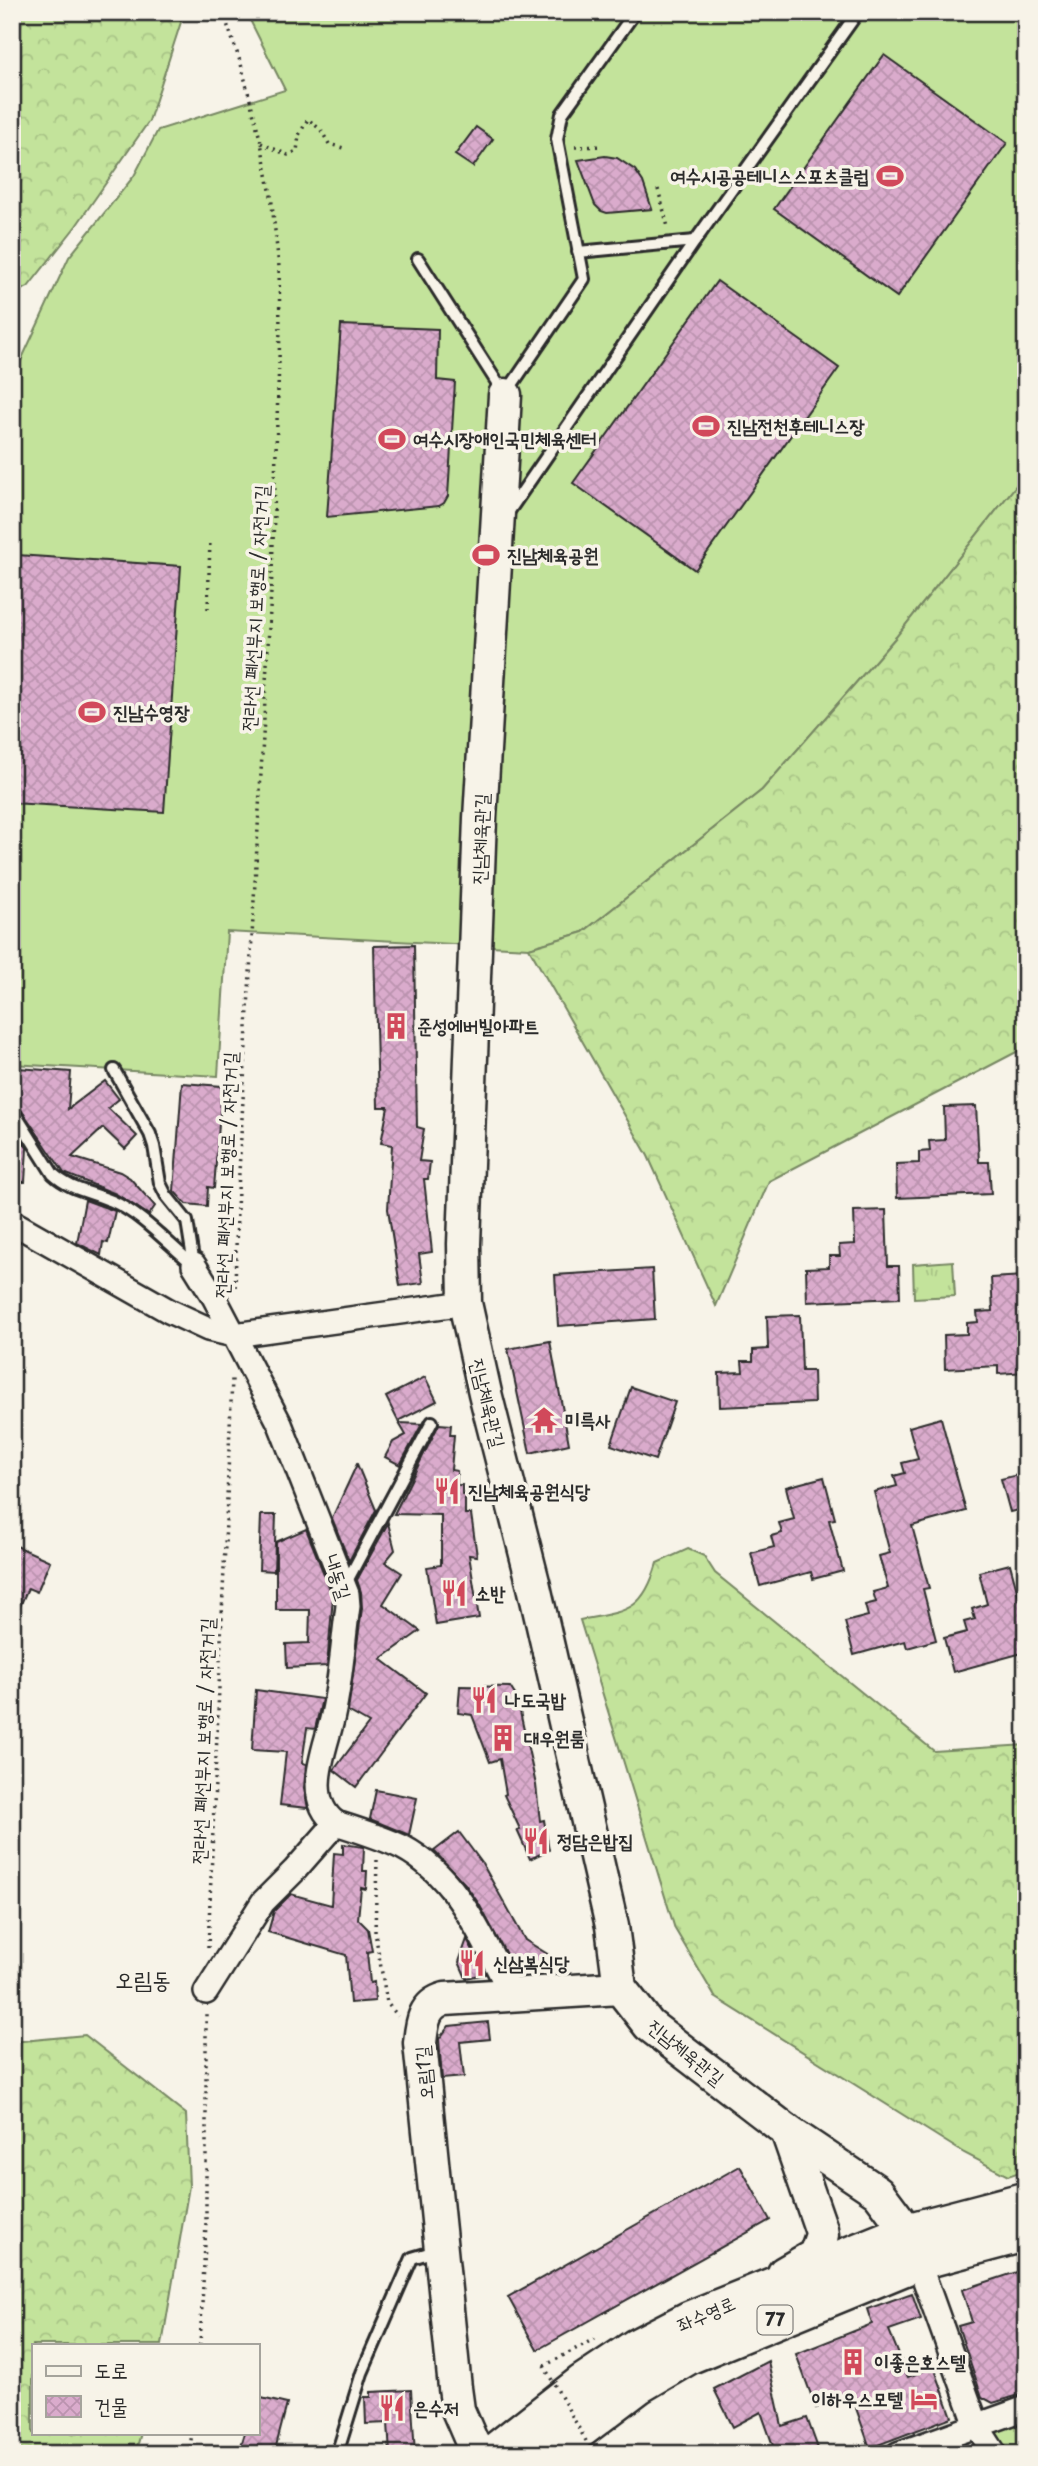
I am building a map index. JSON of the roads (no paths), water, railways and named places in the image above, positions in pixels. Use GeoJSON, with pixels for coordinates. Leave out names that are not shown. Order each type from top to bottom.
{"type":"FeatureCollection","features":[{"type":"Feature","properties":{"kind":"main road","name":"좌수영로"},"geometry":{"type":"LineString","coordinates":[[493,2454],[582,2384],[636,2348],[690,2320],[913,2246],[1026,2200]]}},
{"type":"Feature","properties":{"kind":"main road","name":"좌수영로"},"geometry":{"type":"LineString","coordinates":[[547,2454],[638,2385],[689,2355],[913,2246],[1026,2232]]}},
{"type":"Feature","properties":{"kind":"street","name":"진남체육관길"},"geometry":{"type":"LineString","coordinates":[[505,395],[480,818],[464,1244],[465,1303],[485,1394],[537,1595],[612,1927],[620,1988],[649,2025],[787,2131],[878,2192],[913,2246]]}},
{"type":"Feature","properties":{"kind":"street"},"geometry":{"type":"LineString","coordinates":[[12,1222],[169,1311],[208,1329],[234,1335],[465,1303]]}},
{"type":"Feature","properties":{"kind":"street","name":"내동길"},"geometry":{"type":"LineString","coordinates":[[194,1265],[214,1297],[279,1424],[344,1587],[348,1606],[333,1716],[318,1771],[323,1805],[336,1823]]}},
{"type":"Feature","properties":{"kind":"street"},"geometry":{"type":"LineString","coordinates":[[206,1992],[263,1902],[336,1823],[378,1837],[410,1852],[448,1884],[460,1900],[512,1995]]}},
{"type":"Feature","properties":{"kind":"street","name":"오림1길"},"geometry":{"type":"LineString","coordinates":[[478,2454],[458,2410],[420,2043],[424,2015],[436,2001],[620,1988]]}},
{"type":"Feature","properties":{"kind":"street"},"geometry":{"type":"LineString","coordinates":[[690,2320],[795,2268],[815,2255],[822,2235],[821,2229],[787,2131]]}},
{"type":"Feature","properties":{"kind":"street"},"geometry":{"type":"LineString","coordinates":[[913,2246],[977,2426],[995,2454]]}},
{"type":"Feature","properties":{"kind":"street"},"geometry":{"type":"LineString","coordinates":[[898,2454],[1026,2408]]}},
{"type":"Feature","properties":{"kind":"lane"},"geometry":{"type":"LineString","coordinates":[[418,260],[505,395],[584,279],[557,139],[562,114],[635,12]]}},
{"type":"Feature","properties":{"kind":"lane"},"geometry":{"type":"LineString","coordinates":[[496,531],[695,242],[858,12]]}},
{"type":"Feature","properties":{"kind":"lane"},"geometry":{"type":"LineString","coordinates":[[578,252],[695,242]]}},
{"type":"Feature","properties":{"kind":"lane"},"geometry":{"type":"LineString","coordinates":[[114,1070],[150,1134],[160,1183],[187,1221],[194,1265]]}},
{"type":"Feature","properties":{"kind":"lane"},"geometry":{"type":"LineString","coordinates":[[12,1109],[60,1181],[79,1191],[112,1201],[134,1215],[194,1265]]}},
{"type":"Feature","properties":{"kind":"lane"},"geometry":{"type":"LineString","coordinates":[[344,1587],[432,1422]]}},
{"type":"Feature","properties":{"kind":"lane"},"geometry":{"type":"LineString","coordinates":[[337,2454],[362,2373],[412,2258],[441,2249]]}},
{"type":"Feature","properties":{"kind":"place","name":"여수시공공테니스스포츠클럽"},"geometry":{"type":"Point","coordinates":[890,176]}},
{"type":"Feature","properties":{"kind":"place","name":"진남전천후테니스장"},"geometry":{"type":"Point","coordinates":[706,426]}},
{"type":"Feature","properties":{"kind":"place","name":"여수시장애인국민체육센터"},"geometry":{"type":"Point","coordinates":[392,439]}},
{"type":"Feature","properties":{"kind":"place","name":"진남체육공원"},"geometry":{"type":"Point","coordinates":[486,555]}},
{"type":"Feature","properties":{"kind":"place","name":"진남수영장"},"geometry":{"type":"Point","coordinates":[92,712]}},
{"type":"Feature","properties":{"kind":"place","name":"준성에버빌아파트"},"geometry":{"type":"Point","coordinates":[396,1026]}},
{"type":"Feature","properties":{"kind":"place","name":"미륵사"},"geometry":{"type":"Point","coordinates":[544,1420]}},
{"type":"Feature","properties":{"kind":"place","name":"진남체육공원식당"},"geometry":{"type":"Point","coordinates":[447,1491]}},
{"type":"Feature","properties":{"kind":"place","name":"소반"},"geometry":{"type":"Point","coordinates":[454,1593]}},
{"type":"Feature","properties":{"kind":"place","name":"나도국밥"},"geometry":{"type":"Point","coordinates":[484,1700]}},
{"type":"Feature","properties":{"kind":"place","name":"대우원룸"},"geometry":{"type":"Point","coordinates":[503,1738]}},
{"type":"Feature","properties":{"kind":"place","name":"정담은밥집"},"geometry":{"type":"Point","coordinates":[536,1841]}},
{"type":"Feature","properties":{"kind":"place","name":"신삼복식당"},"geometry":{"type":"Point","coordinates":[472,1963]}},
{"type":"Feature","properties":{"kind":"place","name":"이좋은호스텔"},"geometry":{"type":"Point","coordinates":[853,2362]}},
{"type":"Feature","properties":{"kind":"place","name":"이하우스모텔"},"geometry":{"type":"Point","coordinates":[924,2399]}},
{"type":"Feature","properties":{"kind":"place","name":"은수저"},"geometry":{"type":"Point","coordinates":[392,2408]}},
{"type":"Feature","properties":{"kind":"district","name":"오림동"},"geometry":{"type":"Point","coordinates":[143,1980]}}]}
